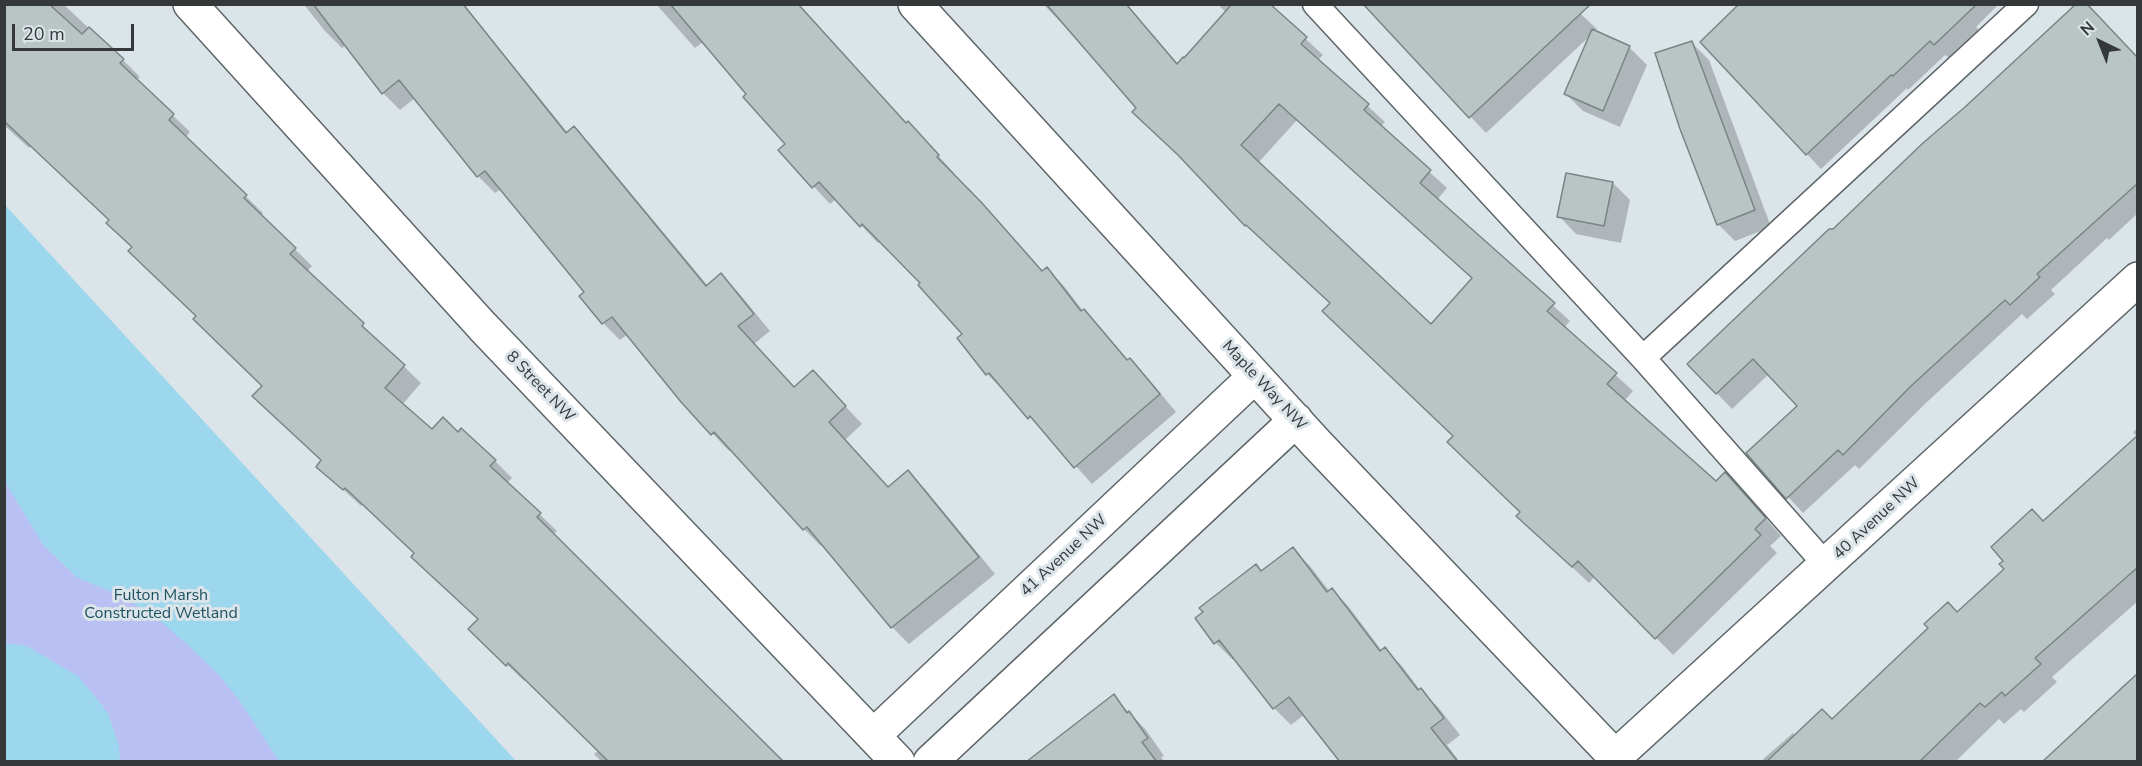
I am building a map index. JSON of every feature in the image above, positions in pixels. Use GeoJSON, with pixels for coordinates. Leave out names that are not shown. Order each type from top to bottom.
{"type":"FeatureCollection","features":[{"type":"Feature","properties":{"kind":"street","name":"8 Street NW"},"geometry":{"type":"LineString","coordinates":[[190,4],[483,327],[898,762]]}},
{"type":"Feature","properties":{"kind":"street","name":"Maple Way NW"},"geometry":{"type":"LineString","coordinates":[[915,4],[1255,376],[1618,759]]}},
{"type":"Feature","properties":{"kind":"street","name":"40 Avenue NW"},"geometry":{"type":"LineString","coordinates":[[1618,759],[2138,279]]}},
{"type":"Feature","properties":{"kind":"street","name":"41 Avenue NW"},"geometry":{"type":"LineString","coordinates":[[874,735],[1255,376]]}},
{"type":"Feature","properties":{"kind":"street"},"geometry":{"type":"LineString","coordinates":[[930,762],[1296,420]]}},
{"type":"Feature","properties":{"kind":"lane"},"geometry":{"type":"LineString","coordinates":[[1315,4],[1643,358],[1826,565]]}},
{"type":"Feature","properties":{"kind":"lane"},"geometry":{"type":"LineString","coordinates":[[1643,358],[2026,4]]}},
{"type":"Feature","properties":{"kind":"green space","name":"Fulton Marsh Constructed Wetland"},"geometry":{"type":"Polygon","coordinates":[[[5,205],[516,761],[4,761],[5,205]]]}},
{"type":"Feature","properties":{"kind":"shaded area"},"geometry":{"type":"Polygon","coordinates":[[[4,480],[44,546],[78,578],[122,596],[157,618],[191,648],[218,674],[239,700],[279,761],[120,761],[119,746],[108,713],[79,677],[27,646],[5,643],[4,480]]]}},
{"type":"Feature","properties":{"kind":"building"},"geometry":{"type":"Polygon","coordinates":[[[4,4],[49,4],[82,34],[89,27],[124,59],[120,63],[174,114],[169,120],[247,195],[244,198],[296,248],[290,254],[364,323],[362,326],[405,365],[385,388],[432,429],[443,417],[458,432],[461,428],[496,460],[490,466],[541,513],[537,517],[784,762],[609,762],[508,663],[506,666],[468,629],[478,619],[411,557],[414,553],[345,488],[343,490],[316,467],[321,460],[252,396],[262,386],[193,319],[196,316],[128,251],[132,247],[106,223],[109,220],[4,121],[4,4]]]}},
{"type":"Feature","properties":{"kind":"building"},"geometry":{"type":"Polygon","coordinates":[[[313,4],[463,4],[566,133],[574,126],[706,286],[721,273],[754,314],[738,326],[794,387],[813,370],[846,406],[829,422],[888,487],[908,470],[979,557],[891,628],[807,527],[803,530],[714,432],[711,435],[681,402],[612,317],[602,324],[579,296],[584,292],[485,171],[477,177],[399,80],[382,94],[313,4]]]}},
{"type":"Feature","properties":{"kind":"building"},"geometry":{"type":"Polygon","coordinates":[[[670,4],[798,4],[906,123],[908,121],[939,155],[937,157],[982,203],[1042,271],[1047,267],[1081,311],[1084,309],[1127,360],[1130,358],[1160,394],[1074,468],[1030,416],[1028,419],[989,373],[986,375],[957,338],[962,334],[918,285],[920,283],[862,224],[860,227],[819,182],[812,188],[778,150],[785,144],[743,97],[746,94],[670,4]]]}},
{"type":"Feature","properties":{"kind":"building"},"geometry":{"type":"Polygon","coordinates":[[[1046,4],[1126,4],[1177,64],[1232,4],[1270,4],[1307,37],[1301,44],[1369,104],[1364,110],[1431,170],[1420,183],[1555,303],[1547,311],[1617,373],[1607,384],[1716,481],[1725,472],[1766,518],[1755,529],[1761,535],[1655,639],[1578,561],[1572,567],[1516,516],[1520,512],[1447,442],[1453,436],[1322,311],[1330,303],[1245,226],[1178,155],[1132,112],[1136,108],[1046,4]],[[1279,104],[1241,145],[1431,324],[1472,278],[1279,104]]]}},
{"type":"Feature","properties":{"kind":"building"},"geometry":{"type":"Polygon","coordinates":[[[1363,4],[1591,4],[1469,118],[1363,4]]]}},
{"type":"Feature","properties":{"kind":"building"},"geometry":{"type":"Polygon","coordinates":[[[1739,4],[1977,4],[1934,45],[1930,41],[1893,76],[1891,75],[1806,155],[1700,42],[1739,4]]]}},
{"type":"Feature","properties":{"kind":"building"},"geometry":{"type":"Polygon","coordinates":[[[2076,4],[2087,4],[2138,58],[2138,183],[2037,274],[2040,277],[2010,305],[2005,300],[1911,386],[1843,455],[1838,450],[1786,499],[1746,453],[1797,406],[1753,359],[1716,394],[1687,364],[1829,229],[1833,229],[1923,143],[2076,4]]]}},
{"type":"Feature","properties":{"kind":"building"},"geometry":{"type":"Polygon","coordinates":[[[1592,29],[1630,46],[1603,111],[1564,94],[1592,29]]]}},
{"type":"Feature","properties":{"kind":"building"},"geometry":{"type":"Polygon","coordinates":[[[1692,41],[1755,210],[1717,225],[1680,129],[1655,53],[1692,41]]]}},
{"type":"Feature","properties":{"kind":"building"},"geometry":{"type":"Polygon","coordinates":[[[1566,173],[1613,182],[1604,226],[1557,217],[1566,173]]]}},
{"type":"Feature","properties":{"kind":"building"},"geometry":{"type":"Polygon","coordinates":[[[2138,435],[2138,567],[2035,658],[2041,664],[2005,696],[2002,692],[1985,707],[1980,703],[1919,762],[1766,762],[1822,709],[1832,719],[1928,628],[1924,624],[1948,602],[1957,612],[2004,569],[1999,564],[2003,561],[1991,547],[2032,509],[2043,521],[2138,435]]]}},
{"type":"Feature","properties":{"kind":"building"},"geometry":{"type":"Polygon","coordinates":[[[1293,547],[1327,592],[1332,588],[1380,651],[1385,647],[1418,690],[1421,688],[1444,718],[1431,728],[1458,762],[1340,762],[1289,697],[1273,709],[1219,640],[1214,644],[1195,618],[1203,612],[1199,608],[1256,564],[1261,571],[1293,547]]]}},
{"type":"Feature","properties":{"kind":"building"},"geometry":{"type":"Polygon","coordinates":[[[2138,673],[2138,762],[2042,762],[2138,673]]]}},
{"type":"Feature","properties":{"kind":"building"},"geometry":{"type":"Polygon","coordinates":[[[1114,694],[1148,738],[1142,742],[1157,762],[1026,762],[1114,694]]]}}]}
